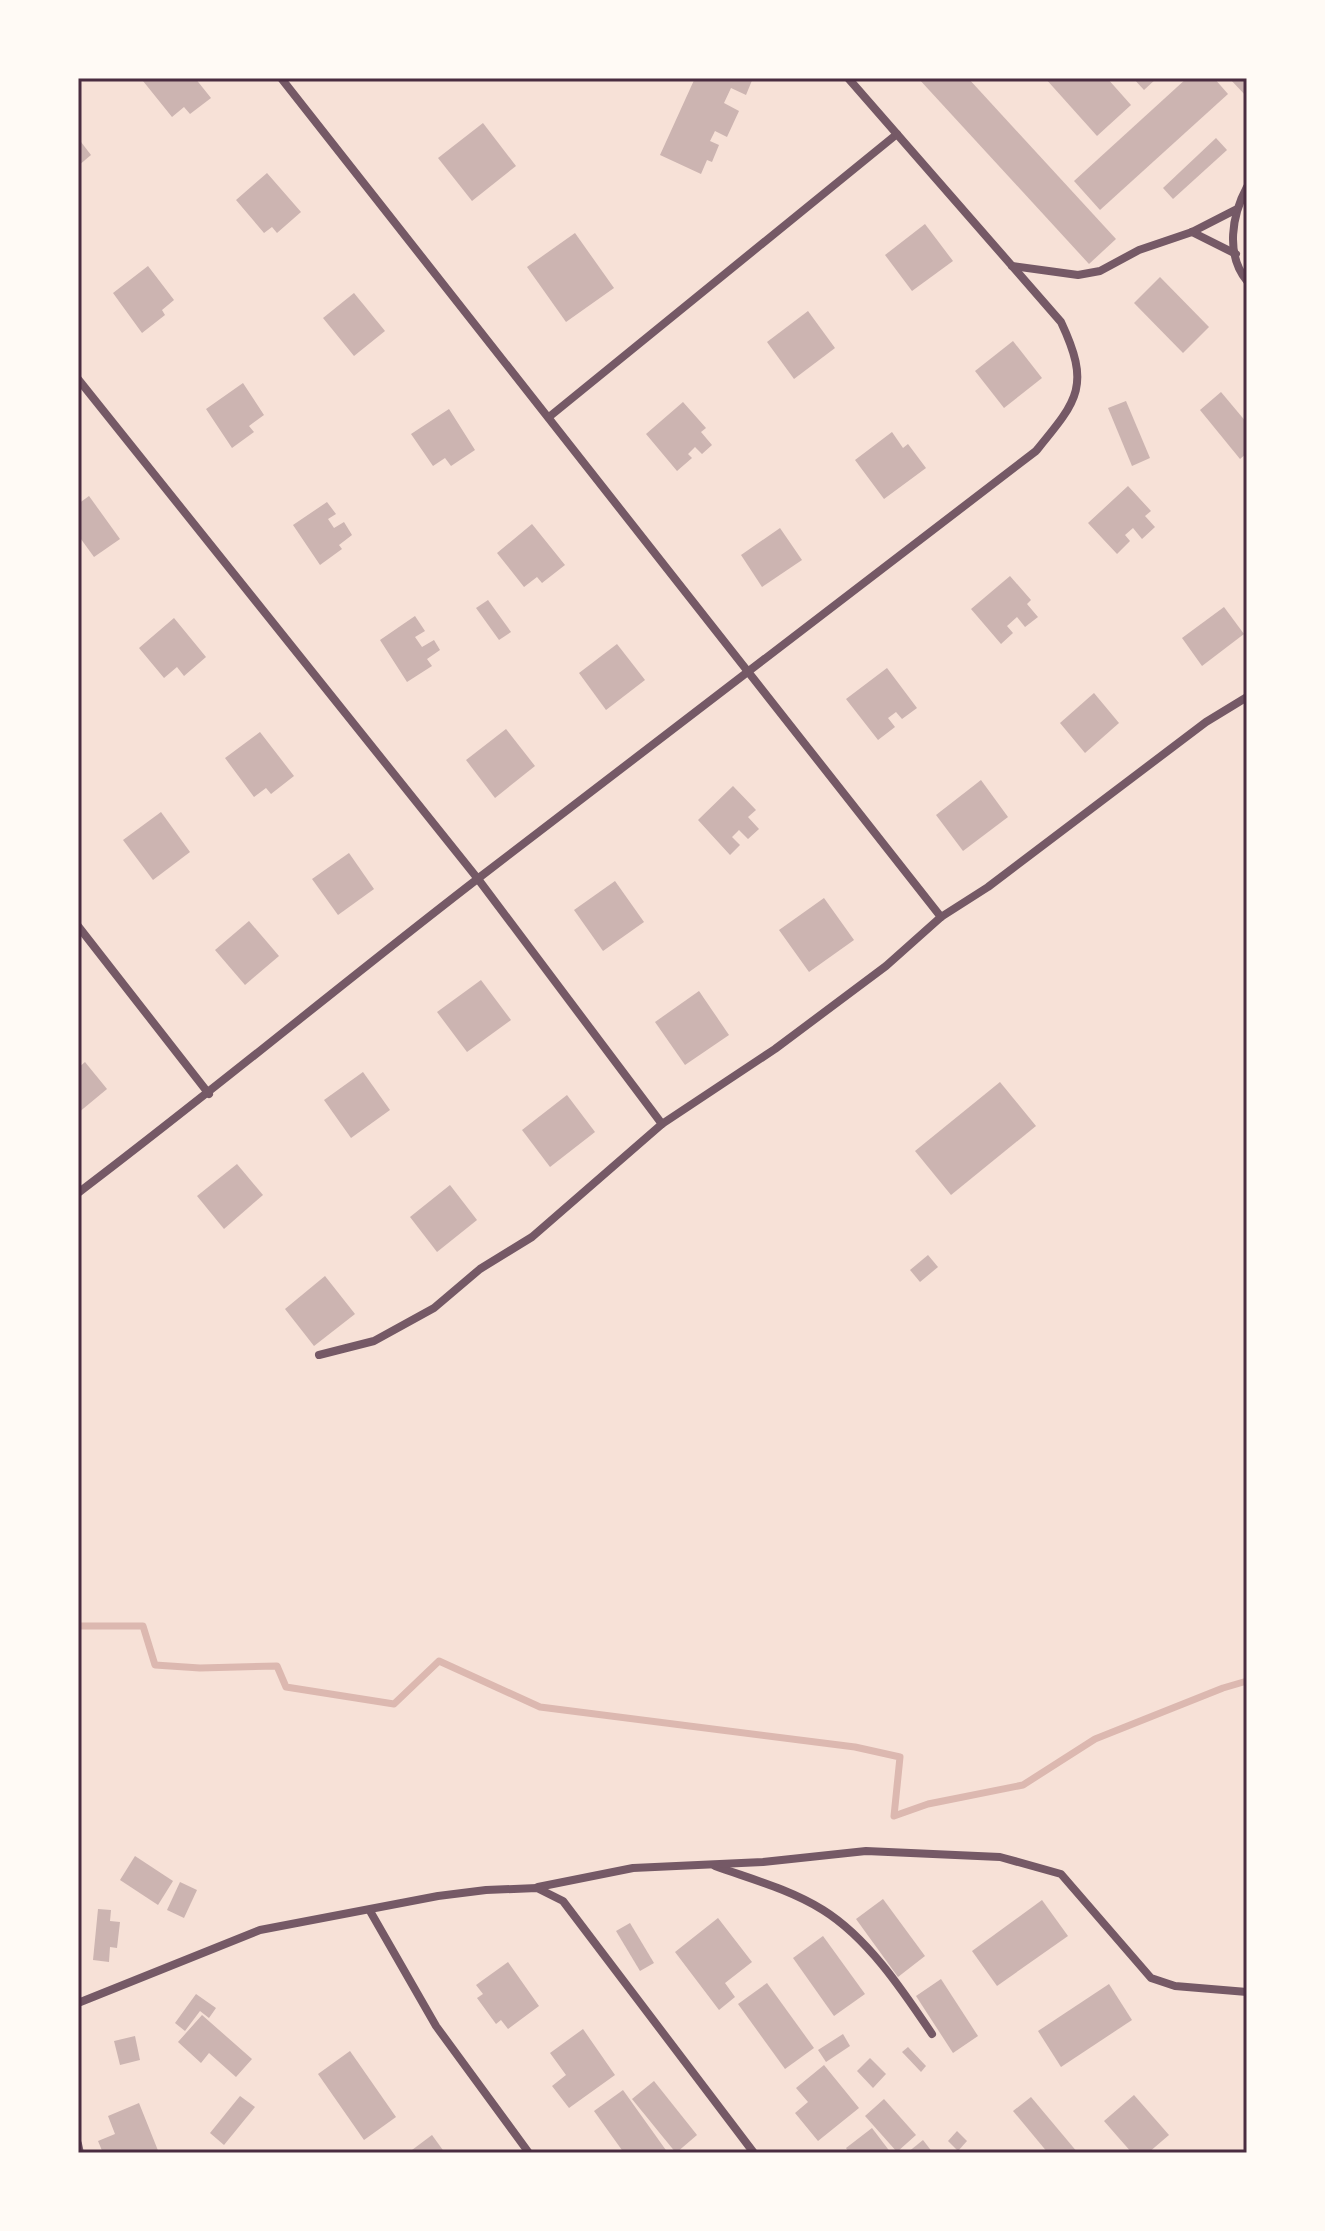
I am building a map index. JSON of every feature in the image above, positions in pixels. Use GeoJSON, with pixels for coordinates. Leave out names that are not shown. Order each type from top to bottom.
{"type":"FeatureCollection","features":[{"type":"Feature","properties":{"kind":"street"},"geometry":{"type":"LineString","coordinates":[[281,78],[941,917]]}},
{"type":"Feature","properties":{"kind":"street"},"geometry":{"type":"LineString","coordinates":[[78,1193],[209,1094],[478,879],[751,673],[1036,451],[1071,409],[1078,381],[1077,356],[1061,322],[848,78]]}},
{"type":"Feature","properties":{"kind":"street"},"geometry":{"type":"LineString","coordinates":[[549,417],[897,134]]}},
{"type":"Feature","properties":{"kind":"street"},"geometry":{"type":"LineString","coordinates":[[1247,187],[1235,210],[1236,254],[1240,273],[1247,281]]}},
{"type":"Feature","properties":{"kind":"street"},"geometry":{"type":"LineString","coordinates":[[1012,266],[1078,275],[1100,271],[1139,250],[1192,232],[1235,210]]}},
{"type":"Feature","properties":{"kind":"street"},"geometry":{"type":"LineString","coordinates":[[1192,232],[1236,254]]}},
{"type":"Feature","properties":{"kind":"street"},"geometry":{"type":"LineString","coordinates":[[78,379],[478,879],[662,1124]]}},
{"type":"Feature","properties":{"kind":"street"},"geometry":{"type":"LineString","coordinates":[[319,1355],[374,1341],[407,1326],[434,1308],[480,1269],[532,1237],[662,1124],[717,1091],[886,966],[941,917],[988,887],[1206,722],[1247,697]]}},
{"type":"Feature","properties":{"kind":"street"},"geometry":{"type":"LineString","coordinates":[[78,926],[209,1094]]}},
{"type":"Feature","properties":{"kind":"street"},"geometry":{"type":"LineString","coordinates":[[78,2003],[260,1930],[438,1896],[537,1888],[633,1868],[866,1851],[1000,1857],[1061,1874],[1151,1978],[1175,1986],[1247,1992]]}},
{"type":"Feature","properties":{"kind":"street"},"geometry":{"type":"LineString","coordinates":[[711,1864],[785,1890],[825,1911],[899,1986],[932,2034]]}},
{"type":"Feature","properties":{"kind":"street"},"geometry":{"type":"LineString","coordinates":[[537,1888],[563,1901],[754,2153]]}},
{"type":"Feature","properties":{"kind":"street"},"geometry":{"type":"LineString","coordinates":[[370,1911],[436,2026],[529,2153]]}},
{"type":"Feature","properties":{"kind":"street"},"geometry":{"type":"LineString","coordinates":[[78,2144],[80,2153]]}},
{"type":"Feature","properties":{"kind":"building"},"geometry":{"type":"Polygon","coordinates":[[[147,78],[195,78],[211,98],[190,114],[184,107],[172,117],[143,81],[147,78]]]}},
{"type":"Feature","properties":{"kind":"building"},"geometry":{"type":"Polygon","coordinates":[[[695,78],[753,78],[746,95],[731,88],[724,103],[739,111],[727,137],[715,131],[710,141],[719,145],[712,162],[707,160],[701,174],[660,155],[695,78]]]}},
{"type":"Feature","properties":{"kind":"building"},"geometry":{"type":"Polygon","coordinates":[[[918,78],[968,78],[1116,239],[1089,264],[918,78]]]}},
{"type":"Feature","properties":{"kind":"building"},"geometry":{"type":"Polygon","coordinates":[[[1045,78],[1107,78],[1131,105],[1097,136],[1045,78]]]}},
{"type":"Feature","properties":{"kind":"building"},"geometry":{"type":"Polygon","coordinates":[[[1133,78],[1157,78],[1144,90],[1133,78]]]}},
{"type":"Feature","properties":{"kind":"building"},"geometry":{"type":"Polygon","coordinates":[[[1187,78],[1214,78],[1228,94],[1100,210],[1074,181],[1187,78]]]}},
{"type":"Feature","properties":{"kind":"building"},"geometry":{"type":"Polygon","coordinates":[[[1229,78],[1247,78],[1247,97],[1229,78]]]}},
{"type":"Feature","properties":{"kind":"building"},"geometry":{"type":"Polygon","coordinates":[[[483,123],[516,166],[472,201],[438,158],[483,123]]]}},
{"type":"Feature","properties":{"kind":"building"},"geometry":{"type":"Polygon","coordinates":[[[78,138],[91,155],[78,166],[78,138]]]}},
{"type":"Feature","properties":{"kind":"building"},"geometry":{"type":"Polygon","coordinates":[[[1216,138],[1227,150],[1173,199],[1163,188],[1216,138]]]}},
{"type":"Feature","properties":{"kind":"building"},"geometry":{"type":"Polygon","coordinates":[[[267,173],[301,212],[277,233],[272,227],[264,233],[236,200],[267,173]]]}},
{"type":"Feature","properties":{"kind":"building"},"geometry":{"type":"Polygon","coordinates":[[[925,224],[953,261],[912,291],[885,255],[925,224]]]}},
{"type":"Feature","properties":{"kind":"building"},"geometry":{"type":"Polygon","coordinates":[[[575,233],[614,288],[566,322],[527,267],[575,233]]]}},
{"type":"Feature","properties":{"kind":"building"},"geometry":{"type":"Polygon","coordinates":[[[148,266],[174,300],[162,310],[165,315],[142,333],[113,293],[148,266]]]}},
{"type":"Feature","properties":{"kind":"building"},"geometry":{"type":"Polygon","coordinates":[[[1160,277],[1209,327],[1183,353],[1134,303],[1160,277]]]}},
{"type":"Feature","properties":{"kind":"building"},"geometry":{"type":"Polygon","coordinates":[[[354,293],[385,331],[354,356],[323,318],[354,293]]]}},
{"type":"Feature","properties":{"kind":"building"},"geometry":{"type":"Polygon","coordinates":[[[808,311],[835,348],[794,379],[767,342],[808,311]]]}},
{"type":"Feature","properties":{"kind":"building"},"geometry":{"type":"Polygon","coordinates":[[[1013,341],[1042,378],[1004,408],[975,371],[1013,341]]]}},
{"type":"Feature","properties":{"kind":"building"},"geometry":{"type":"Polygon","coordinates":[[[243,383],[264,415],[249,426],[254,432],[232,448],[206,409],[243,383]]]}},
{"type":"Feature","properties":{"kind":"building"},"geometry":{"type":"Polygon","coordinates":[[[1221,392],[1247,423],[1247,453],[1240,459],[1200,410],[1221,392]]]}},
{"type":"Feature","properties":{"kind":"building"},"geometry":{"type":"Polygon","coordinates":[[[1126,401],[1150,458],[1132,466],[1108,408],[1126,401]]]}},
{"type":"Feature","properties":{"kind":"building"},"geometry":{"type":"Polygon","coordinates":[[[683,402],[706,428],[701,432],[712,445],[702,454],[695,447],[688,454],[692,458],[677,471],[646,434],[683,402]]]}},
{"type":"Feature","properties":{"kind":"building"},"geometry":{"type":"Polygon","coordinates":[[[449,409],[475,450],[451,466],[445,458],[433,466],[411,434],[449,409]]]}},
{"type":"Feature","properties":{"kind":"building"},"geometry":{"type":"Polygon","coordinates":[[[892,432],[903,448],[908,444],[926,468],[884,499],[855,460],[892,432]]]}},
{"type":"Feature","properties":{"kind":"building"},"geometry":{"type":"Polygon","coordinates":[[[1128,486],[1151,511],[1145,516],[1155,527],[1142,539],[1133,528],[1125,535],[1130,541],[1117,554],[1088,523],[1128,486]]]}},
{"type":"Feature","properties":{"kind":"building"},"geometry":{"type":"Polygon","coordinates":[[[89,496],[120,539],[94,557],[78,535],[78,504],[89,496]]]}},
{"type":"Feature","properties":{"kind":"building"},"geometry":{"type":"Polygon","coordinates":[[[327,502],[336,514],[328,519],[334,528],[344,522],[352,535],[339,545],[342,549],[320,565],[293,525],[327,502]]]}},
{"type":"Feature","properties":{"kind":"building"},"geometry":{"type":"Polygon","coordinates":[[[532,524],[565,565],[542,583],[537,577],[524,587],[497,553],[532,524]]]}},
{"type":"Feature","properties":{"kind":"building"},"geometry":{"type":"Polygon","coordinates":[[[780,528],[802,560],[762,587],[741,555],[780,528]]]}},
{"type":"Feature","properties":{"kind":"building"},"geometry":{"type":"Polygon","coordinates":[[[1010,576],[1031,600],[1027,604],[1038,617],[1025,627],[1017,617],[1007,626],[1013,633],[1001,644],[971,609],[1010,576]]]}},
{"type":"Feature","properties":{"kind":"building"},"geometry":{"type":"Polygon","coordinates":[[[488,600],[511,632],[499,640],[476,608],[488,600]]]}},
{"type":"Feature","properties":{"kind":"building"},"geometry":{"type":"Polygon","coordinates":[[[1224,607],[1244,634],[1202,666],[1182,638],[1224,607]]]}},
{"type":"Feature","properties":{"kind":"building"},"geometry":{"type":"Polygon","coordinates":[[[415,616],[425,631],[415,637],[422,647],[434,640],[440,650],[427,659],[432,666],[407,682],[380,640],[415,616]]]}},
{"type":"Feature","properties":{"kind":"building"},"geometry":{"type":"Polygon","coordinates":[[[174,618],[206,657],[184,676],[177,667],[164,678],[139,648],[174,618]]]}},
{"type":"Feature","properties":{"kind":"building"},"geometry":{"type":"Polygon","coordinates":[[[617,644],[645,680],[606,710],[579,673],[617,644]]]}},
{"type":"Feature","properties":{"kind":"building"},"geometry":{"type":"Polygon","coordinates":[[[887,668],[917,708],[902,719],[896,712],[888,718],[895,727],[878,740],[846,699],[887,668]]]}},
{"type":"Feature","properties":{"kind":"building"},"geometry":{"type":"Polygon","coordinates":[[[1094,693],[1119,723],[1085,753],[1060,723],[1094,693]]]}},
{"type":"Feature","properties":{"kind":"building"},"geometry":{"type":"Polygon","coordinates":[[[506,729],[535,766],[495,798],[466,760],[506,729]]]}},
{"type":"Feature","properties":{"kind":"building"},"geometry":{"type":"Polygon","coordinates":[[[260,732],[294,776],[271,794],[266,788],[254,797],[225,758],[260,732]]]}},
{"type":"Feature","properties":{"kind":"building"},"geometry":{"type":"Polygon","coordinates":[[[981,780],[1008,817],[963,851],[936,815],[981,780]]]}},
{"type":"Feature","properties":{"kind":"building"},"geometry":{"type":"Polygon","coordinates":[[[733,786],[756,810],[748,817],[759,829],[748,839],[739,830],[732,837],[740,845],[730,855],[698,820],[733,786]]]}},
{"type":"Feature","properties":{"kind":"building"},"geometry":{"type":"Polygon","coordinates":[[[161,812],[190,852],[153,880],[123,840],[161,812]]]}},
{"type":"Feature","properties":{"kind":"building"},"geometry":{"type":"Polygon","coordinates":[[[349,853],[374,889],[338,915],[312,879],[349,853]]]}},
{"type":"Feature","properties":{"kind":"building"},"geometry":{"type":"Polygon","coordinates":[[[615,881],[644,922],[603,951],[574,910],[615,881]]]}},
{"type":"Feature","properties":{"kind":"building"},"geometry":{"type":"Polygon","coordinates":[[[824,898],[854,940],[809,972],[779,930],[824,898]]]}},
{"type":"Feature","properties":{"kind":"building"},"geometry":{"type":"Polygon","coordinates":[[[249,921],[279,956],[245,985],[215,950],[249,921]]]}},
{"type":"Feature","properties":{"kind":"building"},"geometry":{"type":"Polygon","coordinates":[[[481,980],[511,1020],[467,1052],[437,1012],[481,980]]]}},
{"type":"Feature","properties":{"kind":"building"},"geometry":{"type":"Polygon","coordinates":[[[699,991],[729,1035],[685,1065],[655,1022],[699,991]]]}},
{"type":"Feature","properties":{"kind":"building"},"geometry":{"type":"Polygon","coordinates":[[[85,1062],[107,1089],[78,1113],[78,1068],[85,1062]]]}},
{"type":"Feature","properties":{"kind":"building"},"geometry":{"type":"Polygon","coordinates":[[[363,1072],[390,1110],[351,1138],[324,1100],[363,1072]]]}},
{"type":"Feature","properties":{"kind":"building"},"geometry":{"type":"Polygon","coordinates":[[[1000,1082],[1036,1126],[951,1195],[915,1151],[1000,1082]]]}},
{"type":"Feature","properties":{"kind":"building"},"geometry":{"type":"Polygon","coordinates":[[[567,1095],[595,1132],[550,1167],[522,1130],[567,1095]]]}},
{"type":"Feature","properties":{"kind":"building"},"geometry":{"type":"Polygon","coordinates":[[[237,1164],[263,1195],[224,1229],[197,1196],[237,1164]]]}},
{"type":"Feature","properties":{"kind":"building"},"geometry":{"type":"Polygon","coordinates":[[[450,1185],[477,1220],[437,1252],[410,1217],[450,1185]]]}},
{"type":"Feature","properties":{"kind":"building"},"geometry":{"type":"Polygon","coordinates":[[[928,1255],[938,1267],[920,1282],[910,1270],[928,1255]]]}},
{"type":"Feature","properties":{"kind":"building"},"geometry":{"type":"Polygon","coordinates":[[[325,1276],[355,1314],[314,1346],[285,1309],[325,1276]]]}},
{"type":"Feature","properties":{"kind":"building"},"geometry":{"type":"Polygon","coordinates":[[[135,1856],[173,1881],[158,1905],[120,1880],[135,1856]]]}},
{"type":"Feature","properties":{"kind":"building"},"geometry":{"type":"Polygon","coordinates":[[[180,1882],[197,1890],[184,1918],[167,1910],[180,1882]]]}},
{"type":"Feature","properties":{"kind":"building"},"geometry":{"type":"Polygon","coordinates":[[[883,1899],[925,1956],[898,1977],[856,1919],[883,1899]]]}},
{"type":"Feature","properties":{"kind":"building"},"geometry":{"type":"Polygon","coordinates":[[[1042,1900],[1068,1936],[997,1986],[972,1951],[1042,1900]]]}},
{"type":"Feature","properties":{"kind":"building"},"geometry":{"type":"Polygon","coordinates":[[[98,1909],[111,1910],[110,1921],[120,1922],[117,1948],[110,1947],[109,1962],[93,1960],[98,1909]]]}},
{"type":"Feature","properties":{"kind":"building"},"geometry":{"type":"Polygon","coordinates":[[[718,1918],[752,1962],[725,1983],[735,1997],[719,2010],[675,1952],[718,1918]]]}},
{"type":"Feature","properties":{"kind":"building"},"geometry":{"type":"Polygon","coordinates":[[[630,1923],[654,1963],[640,1971],[616,1931],[630,1923]]]}},
{"type":"Feature","properties":{"kind":"building"},"geometry":{"type":"Polygon","coordinates":[[[823,1936],[865,1994],[834,2016],[793,1958],[823,1936]]]}},
{"type":"Feature","properties":{"kind":"building"},"geometry":{"type":"Polygon","coordinates":[[[508,1962],[539,2006],[508,2029],[501,2020],[496,2024],[477,1998],[483,1994],[476,1985],[508,1962]]]}},
{"type":"Feature","properties":{"kind":"building"},"geometry":{"type":"Polygon","coordinates":[[[941,1979],[978,2036],[953,2053],[916,1996],[941,1979]]]}},
{"type":"Feature","properties":{"kind":"building"},"geometry":{"type":"Polygon","coordinates":[[[767,1983],[814,2048],[785,2069],[738,2004],[767,1983]]]}},
{"type":"Feature","properties":{"kind":"building"},"geometry":{"type":"Polygon","coordinates":[[[1109,1984],[1132,2020],[1061,2067],[1038,2031],[1109,1984]]]}},
{"type":"Feature","properties":{"kind":"building"},"geometry":{"type":"Polygon","coordinates":[[[196,1994],[216,2008],[209,2018],[200,2011],[185,2031],[175,2023],[196,1994]]]}},
{"type":"Feature","properties":{"kind":"building"},"geometry":{"type":"Polygon","coordinates":[[[202,2015],[252,2059],[236,2077],[209,2053],[201,2063],[178,2042],[202,2015]]]}},
{"type":"Feature","properties":{"kind":"building"},"geometry":{"type":"Polygon","coordinates":[[[583,2029],[615,2075],[569,2108],[552,2086],[566,2075],[550,2053],[583,2029]]]}},
{"type":"Feature","properties":{"kind":"building"},"geometry":{"type":"Polygon","coordinates":[[[843,2034],[850,2046],[826,2062],[818,2050],[843,2034]]]}},
{"type":"Feature","properties":{"kind":"building"},"geometry":{"type":"Polygon","coordinates":[[[135,2036],[140,2060],[120,2065],[114,2041],[135,2036]]]}},
{"type":"Feature","properties":{"kind":"building"},"geometry":{"type":"Polygon","coordinates":[[[908,2047],[926,2066],[921,2072],[902,2052],[908,2047]]]}},
{"type":"Feature","properties":{"kind":"building"},"geometry":{"type":"Polygon","coordinates":[[[350,2051],[396,2117],[364,2140],[318,2074],[350,2051]]]}},
{"type":"Feature","properties":{"kind":"building"},"geometry":{"type":"Polygon","coordinates":[[[870,2058],[886,2074],[873,2088],[857,2071],[870,2058]]]}},
{"type":"Feature","properties":{"kind":"building"},"geometry":{"type":"Polygon","coordinates":[[[824,2065],[859,2108],[818,2141],[795,2113],[808,2102],[796,2088],[824,2065]]]}},
{"type":"Feature","properties":{"kind":"building"},"geometry":{"type":"Polygon","coordinates":[[[654,2081],[697,2135],[676,2153],[632,2099],[654,2081]]]}},
{"type":"Feature","properties":{"kind":"building"},"geometry":{"type":"Polygon","coordinates":[[[623,2090],[668,2153],[624,2153],[594,2111],[623,2090]]]}},
{"type":"Feature","properties":{"kind":"building"},"geometry":{"type":"Polygon","coordinates":[[[1134,2095],[1169,2135],[1148,2153],[1132,2153],[1104,2121],[1134,2095]]]}},
{"type":"Feature","properties":{"kind":"building"},"geometry":{"type":"Polygon","coordinates":[[[240,2096],[255,2107],[224,2145],[210,2133],[240,2096]]]}},
{"type":"Feature","properties":{"kind":"building"},"geometry":{"type":"Polygon","coordinates":[[[1031,2097],[1078,2153],[1048,2153],[1013,2111],[1031,2097]]]}},
{"type":"Feature","properties":{"kind":"building"},"geometry":{"type":"Polygon","coordinates":[[[884,2099],[916,2135],[897,2152],[865,2116],[884,2099]]]}},
{"type":"Feature","properties":{"kind":"building"},"geometry":{"type":"Polygon","coordinates":[[[139,2103],[159,2153],[103,2153],[98,2141],[115,2134],[108,2116],[139,2103]]]}},
{"type":"Feature","properties":{"kind":"building"},"geometry":{"type":"Polygon","coordinates":[[[872,2128],[891,2153],[849,2153],[846,2148],[872,2128]]]}},
{"type":"Feature","properties":{"kind":"building"},"geometry":{"type":"Polygon","coordinates":[[[957,2131],[967,2141],[958,2151],[948,2141],[957,2131]]]}},
{"type":"Feature","properties":{"kind":"building"},"geometry":{"type":"Polygon","coordinates":[[[432,2135],[445,2153],[408,2153],[432,2135]]]}},
{"type":"Feature","properties":{"kind":"building"},"geometry":{"type":"Polygon","coordinates":[[[923,2140],[933,2153],[907,2153],[923,2140]]]}},
{"type":"Feature","properties":{"kind":"waterway"},"geometry":{"type":"LineString","coordinates":[[78,1626],[143,1626],[155,1665],[200,1668],[277,1666],[286,1687],[394,1704],[439,1661],[540,1707],[855,1747],[900,1757],[894,1816],[928,1804],[1023,1785],[1095,1739],[1247,1681]]}}]}
